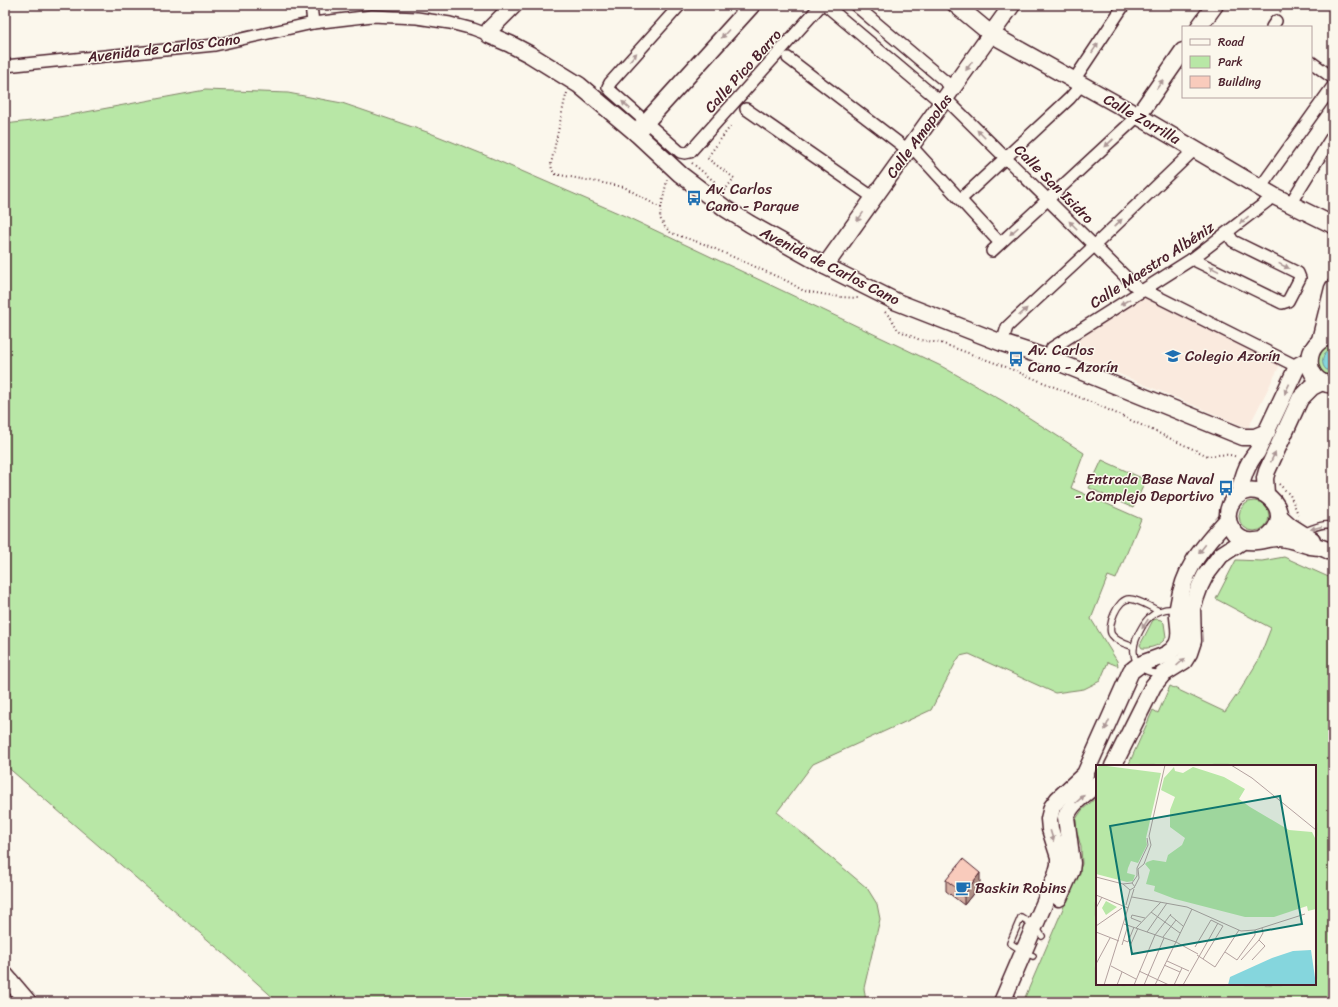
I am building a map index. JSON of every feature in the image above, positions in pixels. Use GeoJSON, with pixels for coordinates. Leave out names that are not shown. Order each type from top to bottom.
{"type":"FeatureCollection","features":[{"type":"Feature","properties":{"kind":"street"},"geometry":{"type":"LineString","coordinates":[[311,5],[313,23]]}},
{"type":"Feature","properties":{"kind":"street"},"geometry":{"type":"LineString","coordinates":[[489,35],[490,29],[514,5]]}},
{"type":"Feature","properties":{"kind":"street","name":"Avenida de Carlos Cano"},"geometry":{"type":"LineString","coordinates":[[680,5],[608,87],[680,174],[750,224],[825,266],[897,302],[1002,343],[1048,358],[1243,437]]}},
{"type":"Feature","properties":{"kind":"street"},"geometry":{"type":"LineString","coordinates":[[641,127],[752,5]]}},
{"type":"Feature","properties":{"kind":"street"},"geometry":{"type":"LineString","coordinates":[[855,5],[947,96]]}},
{"type":"Feature","properties":{"kind":"street","name":"Calle Zorrilla"},"geometry":{"type":"LineString","coordinates":[[956,5],[991,34],[1138,116],[1267,192],[1333,225]]}},
{"type":"Feature","properties":{"kind":"street","name":"Calle Amapolas"},"geometry":{"type":"LineString","coordinates":[[825,266],[1012,5]]}},
{"type":"Feature","properties":{"kind":"street"},"geometry":{"type":"LineString","coordinates":[[961,199],[1070,98],[1077,82],[1124,5]]}},
{"type":"Feature","properties":{"kind":"street"},"geometry":{"type":"LineString","coordinates":[[1200,26],[1214,5]]}},
{"type":"Feature","properties":{"kind":"street"},"geometry":{"type":"LineString","coordinates":[[825,6],[947,96]]}},
{"type":"Feature","properties":{"kind":"street","name":"Calle Pico Barro"},"geometry":{"type":"LineString","coordinates":[[685,154],[690,152],[825,6]]}},
{"type":"Feature","properties":{"kind":"street","name":"Avenida de Carlos Cano"},"geometry":{"type":"LineString","coordinates":[[5,66],[214,45],[371,11],[450,23],[473,29],[517,47],[572,80],[596,98],[685,154]]}},
{"type":"Feature","properties":{"kind":"street"},"geometry":{"type":"LineString","coordinates":[[992,251],[1138,116],[1182,51]]}},
{"type":"Feature","properties":{"kind":"street"},"geometry":{"type":"LineString","coordinates":[[788,58],[910,148],[961,199],[1000,243]]}},
{"type":"Feature","properties":{"kind":"street"},"geometry":{"type":"LineString","coordinates":[[1312,63],[1333,78]]}},
{"type":"Feature","properties":{"kind":"street","name":"Calle Maestro Albéniz"},"geometry":{"type":"LineString","coordinates":[[1048,358],[1052,348],[1192,259],[1228,233],[1267,192],[1333,86]]}},
{"type":"Feature","properties":{"kind":"street","name":"Calle San Isidro"},"geometry":{"type":"LineString","coordinates":[[947,96],[1006,158],[1094,246],[1143,291],[1304,363]]}},
{"type":"Feature","properties":{"kind":"street"},"geometry":{"type":"LineString","coordinates":[[746,109],[874,198]]}},
{"type":"Feature","properties":{"kind":"street"},"geometry":{"type":"LineString","coordinates":[[1290,204],[1332,140]]}},
{"type":"Feature","properties":{"kind":"street"},"geometry":{"type":"LineString","coordinates":[[1002,343],[1007,327],[1194,150]]}},
{"type":"Feature","properties":{"kind":"street"},"geometry":{"type":"LineString","coordinates":[[1192,259],[1282,302],[1288,301],[1300,278],[1298,273],[1233,241],[1228,233]]}},
{"type":"Feature","properties":{"kind":"street"},"geometry":{"type":"LineString","coordinates":[[1248,458],[1257,452],[1312,350],[1326,338],[1333,288]]}},
{"type":"Feature","properties":{"kind":"street"},"geometry":{"type":"LineString","coordinates":[[1304,363],[1312,372],[1329,385]]}},
{"type":"Feature","properties":{"kind":"street"},"geometry":{"type":"LineString","coordinates":[[1266,494],[1265,478],[1267,471],[1298,404],[1305,393],[1329,385]]}},
{"type":"Feature","properties":{"kind":"street"},"geometry":{"type":"LineString","coordinates":[[1239,495],[1240,484],[1248,458],[1243,437],[1255,437],[1267,432]]}},
{"type":"Feature","properties":{"kind":"street"},"geometry":{"type":"LineString","coordinates":[[1264,539],[1275,530],[1279,516],[1277,506],[1274,501],[1260,491],[1252,490],[1245,492],[1239,495],[1230,506],[1228,519],[1233,532],[1244,540],[1257,541],[1278,538],[1292,540],[1326,550]]}},
{"type":"Feature","properties":{"kind":"street"},"geometry":{"type":"LineString","coordinates":[[1279,516],[1290,526],[1326,550]]}},
{"type":"Feature","properties":{"kind":"street"},"geometry":{"type":"LineString","coordinates":[[1114,765],[1153,686],[1164,674],[1184,661],[1189,653],[1193,640],[1185,613],[1182,583],[1192,562],[1228,519]]}},
{"type":"Feature","properties":{"kind":"street"},"geometry":{"type":"LineString","coordinates":[[1014,1002],[1059,865],[1050,829],[1049,819],[1052,807],[1058,799],[1085,774],[1131,671],[1138,666],[1164,656],[1172,651],[1178,643],[1179,633],[1185,613],[1192,608],[1205,576],[1221,555],[1244,540]]}},
{"type":"Feature","properties":{"kind":"street"},"geometry":{"type":"LineString","coordinates":[[1038,931],[1071,871],[1071,854],[1066,818],[1069,811],[1075,804],[1096,785]]}},
{"type":"Feature","properties":{"kind":"street"},"geometry":{"type":"LineString","coordinates":[[1002,1002],[1029,954]]}},
{"type":"Feature","properties":{"kind":"street"},"geometry":{"type":"LineString","coordinates":[[5,975],[28,1002]]}},
{"type":"Feature","properties":{"kind":"lane"},"geometry":{"type":"LineString","coordinates":[[1300,533],[1315,527],[1333,526]]}},
{"type":"Feature","properties":{"kind":"lane"},"geometry":{"type":"LineString","coordinates":[[1134,647],[1117,640],[1110,634],[1110,628],[1118,605],[1123,600],[1129,598],[1159,611]]}},
{"type":"Feature","properties":{"kind":"lane"},"geometry":{"type":"LineString","coordinates":[[1164,674],[1148,672],[1138,666],[1134,647],[1141,629],[1150,617],[1159,611],[1166,608],[1185,613]]}},
{"type":"Feature","properties":{"kind":"lane"},"geometry":{"type":"LineString","coordinates":[[1029,954],[1010,943],[1021,917],[1038,931]]}},
{"type":"Feature","properties":{"kind":"path"},"geometry":{"type":"LineString","coordinates":[[570,89],[565,99],[551,164],[552,170],[555,174],[624,187],[661,208]]}},
{"type":"Feature","properties":{"kind":"path"},"geometry":{"type":"LineString","coordinates":[[667,179],[660,218],[665,227],[671,233],[704,244],[787,281],[804,291],[840,297],[859,298]]}},
{"type":"Feature","properties":{"kind":"path"},"geometry":{"type":"LineString","coordinates":[[884,311],[891,318],[898,330],[920,340],[941,343],[1006,367],[1098,406],[1208,456],[1221,454],[1248,458]]}},
{"type":"Feature","properties":{"kind":"path"},"geometry":{"type":"LineString","coordinates":[[1276,480],[1290,496],[1298,516]]}},
{"type":"Feature","properties":{"kind":"shaded area","name":"Colegio Azorín"},"geometry":{"type":"Polygon","coordinates":[[[1144,294],[1281,363],[1248,428],[1062,350],[1062,346],[1144,294]]]}},
{"type":"Feature","properties":{"kind":"green space"},"geometry":{"type":"Polygon","coordinates":[[[205,90],[288,93],[342,103],[430,133],[625,216],[941,366],[1003,401],[1084,453],[1071,488],[1141,519],[1116,579],[1108,576],[1091,619],[1117,661],[1118,666],[1108,662],[1100,681],[1084,689],[1055,693],[969,654],[960,656],[931,710],[813,764],[777,812],[867,888],[877,904],[880,919],[864,988],[866,1002],[278,1002],[5,765],[5,124],[48,119],[205,90]]]}},
{"type":"Feature","properties":{"kind":"green space"},"geometry":{"type":"Polygon","coordinates":[[[1333,343],[1333,378],[1329,378],[1319,371],[1318,353],[1323,348],[1333,343]]]}},
{"type":"Feature","properties":{"kind":"green space"},"geometry":{"type":"Polygon","coordinates":[[[1102,460],[1146,480],[1133,508],[1089,488],[1102,460]]]}},
{"type":"Feature","properties":{"kind":"green space"},"geometry":{"type":"Polygon","coordinates":[[[1254,501],[1260,502],[1268,510],[1268,522],[1260,530],[1254,531],[1248,530],[1240,522],[1239,516],[1240,510],[1248,502],[1254,501]]]}},
{"type":"Feature","properties":{"kind":"green space"},"geometry":{"type":"Polygon","coordinates":[[[1284,557],[1333,579],[1333,1002],[1023,1002],[1082,864],[1081,847],[1076,829],[1076,819],[1082,810],[1096,798],[1096,985],[1316,985],[1316,765],[1128,765],[1153,710],[1158,713],[1170,686],[1225,712],[1241,689],[1258,661],[1271,628],[1216,599],[1236,560],[1262,561],[1284,557]]]}},
{"type":"Feature","properties":{"kind":"green space"},"geometry":{"type":"Polygon","coordinates":[[[1157,619],[1164,623],[1166,637],[1156,646],[1142,648],[1140,645],[1153,620],[1157,619]]]}},
{"type":"Feature","properties":{"kind":"water"},"geometry":{"type":"Polygon","coordinates":[[[1333,350],[1332,373],[1326,370],[1323,365],[1323,356],[1325,353],[1333,350]]]}},
{"type":"Feature","properties":{"kind":"building"},"geometry":{"type":"Polygon","coordinates":[[[963,859],[980,873],[964,894],[946,880],[963,859]]]}},
{"type":"Feature","properties":{"kind":"place","name":"Av. Carlos Cano - Parque"},"geometry":{"type":"Point","coordinates":[694,198]}},
{"type":"Feature","properties":{"kind":"place","name":"Colegio Azorín"},"geometry":{"type":"Point","coordinates":[1173,356]}},
{"type":"Feature","properties":{"kind":"place","name":"Av. Carlos Cano - Azorín"},"geometry":{"type":"Point","coordinates":[1016,359]}},
{"type":"Feature","properties":{"kind":"place","name":"Entrada Base Naval - Complejo Deportivo"},"geometry":{"type":"Point","coordinates":[1226,488]}},
{"type":"Feature","properties":{"kind":"place","name":"Baskin Robins"},"geometry":{"type":"Point","coordinates":[963,888]}}]}
